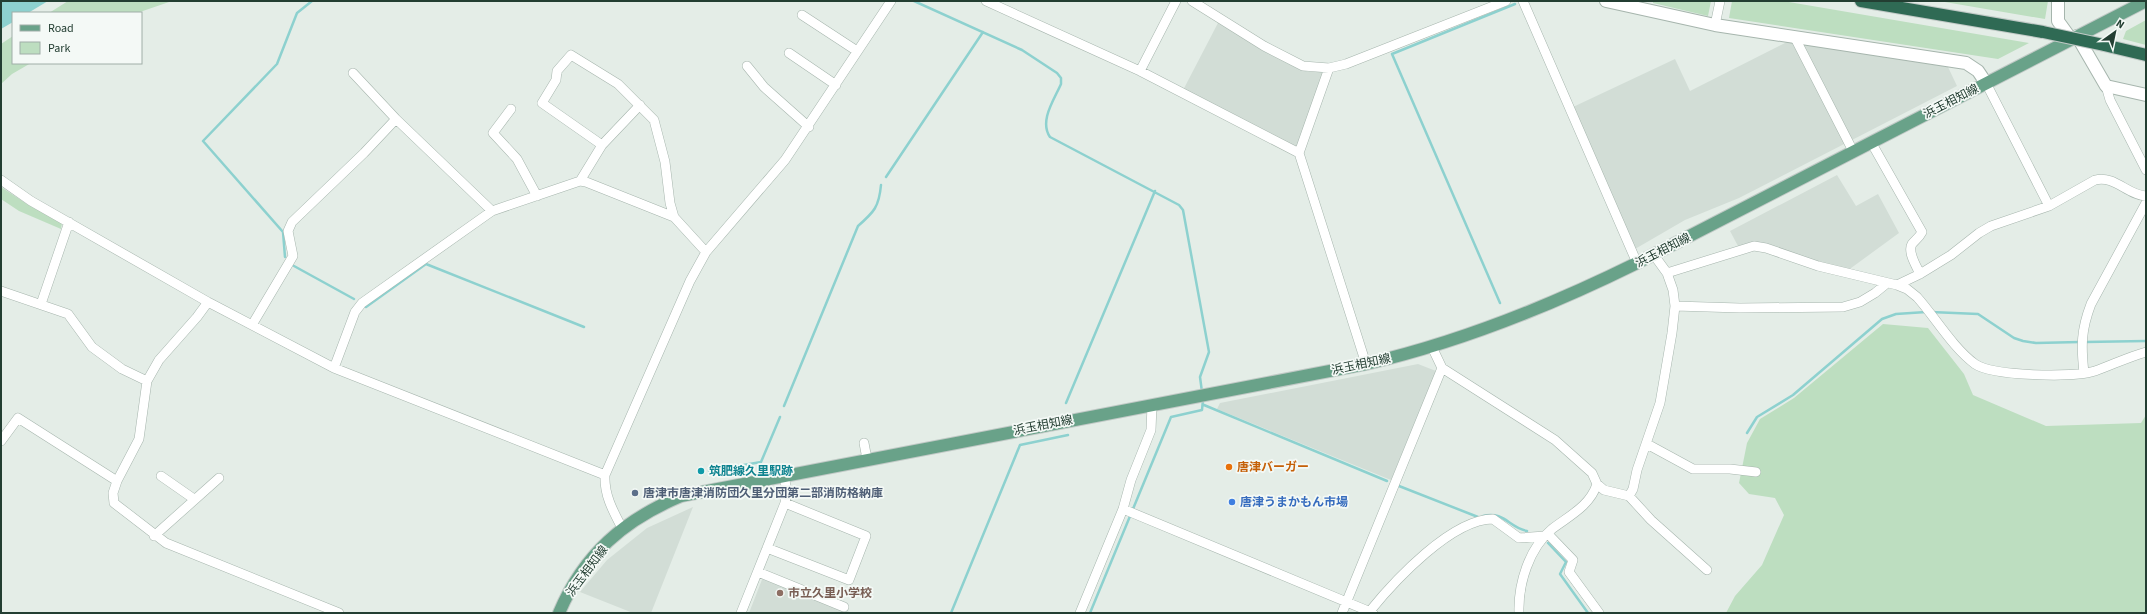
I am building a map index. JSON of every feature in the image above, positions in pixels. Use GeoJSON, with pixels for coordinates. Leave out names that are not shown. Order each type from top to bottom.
{"type":"FeatureCollection","features":[{"type":"Feature","properties":{"kind":"highway"},"geometry":{"type":"LineString","coordinates":[[1861,1],[2043,32],[2146,55]]}},
{"type":"Feature","properties":{"kind":"main road","name":"浜玉相知線"},"geometry":{"type":"LineString","coordinates":[[559,613],[568,595],[593,558],[622,528],[652,509],[681,496],[1366,364],[1432,347],[1548,305],[1654,255],[2146,1]]}},
{"type":"Feature","properties":{"kind":"street"},"geometry":{"type":"LineString","coordinates":[[622,528],[607,498],[604,486],[605,476],[690,281],[706,252],[785,160],[891,1]]}},
{"type":"Feature","properties":{"kind":"street"},"geometry":{"type":"LineString","coordinates":[[986,1],[1140,71],[1299,153]]}},
{"type":"Feature","properties":{"kind":"street"},"geometry":{"type":"LineString","coordinates":[[1140,71],[1176,1]]}},
{"type":"Feature","properties":{"kind":"street"},"geometry":{"type":"LineString","coordinates":[[1192,1],[1264,46],[1304,66],[1329,68],[1346,64],[1506,1]]}},
{"type":"Feature","properties":{"kind":"street"},"geometry":{"type":"LineString","coordinates":[[1523,1],[1637,263]]}},
{"type":"Feature","properties":{"kind":"street"},"geometry":{"type":"LineString","coordinates":[[1606,1],[1715,24],[1795,38],[1966,63],[1978,71],[1986,84],[2049,206]]}},
{"type":"Feature","properties":{"kind":"street"},"geometry":{"type":"LineString","coordinates":[[1715,24],[1720,1]]}},
{"type":"Feature","properties":{"kind":"street"},"geometry":{"type":"LineString","coordinates":[[2058,1],[2058,21],[2074,38],[2106,86],[2110,100],[2146,170]]}},
{"type":"Feature","properties":{"kind":"street"},"geometry":{"type":"LineString","coordinates":[[802,15],[858,51]]}},
{"type":"Feature","properties":{"kind":"street"},"geometry":{"type":"LineString","coordinates":[[1795,38],[1853,151]]}},
{"type":"Feature","properties":{"kind":"street"},"geometry":{"type":"LineString","coordinates":[[789,53],[836,85]]}},
{"type":"Feature","properties":{"kind":"street"},"geometry":{"type":"LineString","coordinates":[[602,145],[542,103],[556,80],[557,71],[571,55],[618,84],[654,120],[665,162],[670,203],[674,217]]}},
{"type":"Feature","properties":{"kind":"street"},"geometry":{"type":"LineString","coordinates":[[747,66],[764,87],[808,127]]}},
{"type":"Feature","properties":{"kind":"street"},"geometry":{"type":"LineString","coordinates":[[1329,68],[1299,153],[1366,364]]}},
{"type":"Feature","properties":{"kind":"street"},"geometry":{"type":"LineString","coordinates":[[353,73],[396,119],[492,211]]}},
{"type":"Feature","properties":{"kind":"street"},"geometry":{"type":"LineString","coordinates":[[2106,86],[2146,95]]}},
{"type":"Feature","properties":{"kind":"street"},"geometry":{"type":"LineString","coordinates":[[580,181],[602,145],[640,105]]}},
{"type":"Feature","properties":{"kind":"street"},"geometry":{"type":"LineString","coordinates":[[511,109],[493,133],[517,158],[537,196]]}},
{"type":"Feature","properties":{"kind":"street"},"geometry":{"type":"LineString","coordinates":[[252,325],[293,256],[288,231],[292,222],[364,153],[396,119]]}},
{"type":"Feature","properties":{"kind":"street"},"geometry":{"type":"LineString","coordinates":[[1871,142],[1922,232],[1919,239],[1912,245],[1910,251],[1920,274]]}},
{"type":"Feature","properties":{"kind":"street"},"geometry":{"type":"LineString","coordinates":[[1897,285],[1920,274],[1991,226],[2049,206],[2095,180],[2103,178],[2110,179],[2138,195],[2146,196]]}},
{"type":"Feature","properties":{"kind":"street"},"geometry":{"type":"LineString","coordinates":[[1,180],[31,201],[208,302],[334,368],[605,476]]}},
{"type":"Feature","properties":{"kind":"street"},"geometry":{"type":"LineString","coordinates":[[334,368],[355,312],[362,303],[492,211],[580,181],[586,182],[674,217],[706,252]]}},
{"type":"Feature","properties":{"kind":"street"},"geometry":{"type":"LineString","coordinates":[[2084,373],[2081,337],[2085,319],[2091,304],[2146,203]]}},
{"type":"Feature","properties":{"kind":"street"},"geometry":{"type":"LineString","coordinates":[[42,304],[69,222]]}},
{"type":"Feature","properties":{"kind":"street"},"geometry":{"type":"LineString","coordinates":[[1666,273],[1754,246],[1766,248],[1818,266],[1886,284],[1897,285],[1907,289],[1917,297],[1965,355],[1975,364],[1986,369],[2002,373],[2084,373],[2146,352]]}},
{"type":"Feature","properties":{"kind":"street"},"geometry":{"type":"LineString","coordinates":[[1629,496],[1633,489],[1637,470],[1660,403],[1675,306],[1673,290],[1666,273],[1654,255]]}},
{"type":"Feature","properties":{"kind":"street"},"geometry":{"type":"LineString","coordinates":[[1675,306],[1740,308],[1843,307],[1860,302],[1886,284]]}},
{"type":"Feature","properties":{"kind":"street"},"geometry":{"type":"LineString","coordinates":[[1,291],[68,314],[92,347],[122,369],[147,381]]}},
{"type":"Feature","properties":{"kind":"street"},"geometry":{"type":"LineString","coordinates":[[208,302],[197,317],[159,360],[147,381],[143,402],[143,422],[140,439],[117,481],[113,493],[114,503],[166,544],[339,613]]}},
{"type":"Feature","properties":{"kind":"street"},"geometry":{"type":"LineString","coordinates":[[1432,347],[1442,368],[1556,440],[1592,474],[1597,484],[1604,490],[1629,496],[1651,520],[1707,570]]}},
{"type":"Feature","properties":{"kind":"street"},"geometry":{"type":"LineString","coordinates":[[1342,613],[1442,368]]}},
{"type":"Feature","properties":{"kind":"street"},"geometry":{"type":"LineString","coordinates":[[1080,613],[1124,509],[1131,480],[1151,430],[1152,405]]}},
{"type":"Feature","properties":{"kind":"street"},"geometry":{"type":"LineString","coordinates":[[1,440],[18,418],[117,481]]}},
{"type":"Feature","properties":{"kind":"street"},"geometry":{"type":"LineString","coordinates":[[864,443],[867,459]]}},
{"type":"Feature","properties":{"kind":"street"},"geometry":{"type":"LineString","coordinates":[[1647,444],[1693,469],[1730,469],[1756,472]]}},
{"type":"Feature","properties":{"kind":"street"},"geometry":{"type":"LineString","coordinates":[[161,476],[194,499]]}},
{"type":"Feature","properties":{"kind":"street"},"geometry":{"type":"LineString","coordinates":[[741,613],[785,503],[787,491],[784,476]]}},
{"type":"Feature","properties":{"kind":"street"},"geometry":{"type":"LineString","coordinates":[[154,536],[219,478]]}},
{"type":"Feature","properties":{"kind":"street"},"geometry":{"type":"LineString","coordinates":[[1519,613],[1519,601],[1523,578],[1535,549],[1546,535],[1584,506],[1593,494],[1597,484]]}},
{"type":"Feature","properties":{"kind":"street"},"geometry":{"type":"LineString","coordinates":[[767,548],[848,580],[866,536],[785,503]]}},
{"type":"Feature","properties":{"kind":"street"},"geometry":{"type":"LineString","coordinates":[[1124,509],[1346,603],[1371,612],[1384,594],[1432,548],[1457,530],[1493,519],[1519,538],[1546,535],[1573,560],[1569,572],[1599,613]]}},
{"type":"Feature","properties":{"kind":"street"},"geometry":{"type":"LineString","coordinates":[[758,572],[844,607]]}},
{"type":"Feature","properties":{"kind":"shaded area"},"geometry":{"type":"Polygon","coordinates":[[[1219,21],[1287,63],[1308,72],[1331,72],[1302,152],[1180,96],[1219,21]]]}},
{"type":"Feature","properties":{"kind":"shaded area"},"geometry":{"type":"Polygon","coordinates":[[[1787,42],[1948,67],[1957,86],[1739,198],[1685,220],[1635,249],[1573,107],[1675,59],[1690,91],[1787,42]]]}},
{"type":"Feature","properties":{"kind":"shaded area"},"geometry":{"type":"Polygon","coordinates":[[[1837,175],[1856,206],[1878,194],[1899,233],[1847,271],[1738,246],[1730,231],[1837,175]]]}},
{"type":"Feature","properties":{"kind":"shaded area"},"geometry":{"type":"Polygon","coordinates":[[[1418,364],[1436,371],[1391,480],[1217,409],[1220,403],[1418,364]]]}},
{"type":"Feature","properties":{"kind":"shaded area"},"geometry":{"type":"Polygon","coordinates":[[[693,507],[651,613],[633,613],[580,592],[607,560],[647,528],[693,507]]]}},
{"type":"Feature","properties":{"kind":"shaded area","name":"市立久里小学校"},"geometry":{"type":"Polygon","coordinates":[[[763,577],[852,613],[749,613],[763,577]]]}},
{"type":"Feature","properties":{"kind":"green space"},"geometry":{"type":"Polygon","coordinates":[[[68,1],[172,1],[140,12],[51,12],[68,1]]]}},
{"type":"Feature","properties":{"kind":"green space"},"geometry":{"type":"Polygon","coordinates":[[[1653,1],[1711,1],[1708,16],[1653,3],[1653,1]]]}},
{"type":"Feature","properties":{"kind":"green space"},"geometry":{"type":"Polygon","coordinates":[[[1732,1],[1783,1],[2029,43],[1998,59],[1729,18],[1732,1]]]}},
{"type":"Feature","properties":{"kind":"green space"},"geometry":{"type":"Polygon","coordinates":[[[1939,1],[2048,1],[2045,19],[1939,1]]]}},
{"type":"Feature","properties":{"kind":"green space"},"geometry":{"type":"Polygon","coordinates":[[[2146,20],[2146,45],[2123,39],[2126,31],[2146,20]]]}},
{"type":"Feature","properties":{"kind":"green space"},"geometry":{"type":"Polygon","coordinates":[[[12,37],[12,64],[29,64],[12,74],[1,84],[1,44],[12,37]]]}},
{"type":"Feature","properties":{"kind":"green space"},"geometry":{"type":"Polygon","coordinates":[[[1,187],[27,204],[62,223],[61,229],[19,211],[1,199],[1,187]]]}},
{"type":"Feature","properties":{"kind":"green space"},"geometry":{"type":"Polygon","coordinates":[[[1883,324],[1928,328],[1964,374],[1973,395],[2046,426],[2141,423],[2146,415],[2146,613],[1726,613],[1735,596],[1762,565],[1784,515],[1775,498],[1749,494],[1739,483],[1747,443],[1760,419],[1794,398],[1883,324]]]}},
{"type":"Feature","properties":{"kind":"water"},"geometry":{"type":"Polygon","coordinates":[[[1,1],[48,1],[30,12],[12,12],[12,23],[1,29],[1,1]]]}},
{"type":"Feature","properties":{"kind":"waterway"},"geometry":{"type":"LineString","coordinates":[[285,257],[283,232],[203,141],[277,64],[297,13],[312,1]]}},
{"type":"Feature","properties":{"kind":"waterway"},"geometry":{"type":"LineString","coordinates":[[914,1],[1022,50],[1057,73],[1061,78],[1061,84],[1049,110],[1046,124],[1050,137],[1179,205],[1183,210],[1209,352],[1200,377],[1202,392]]}},
{"type":"Feature","properties":{"kind":"waterway"},"geometry":{"type":"LineString","coordinates":[[1500,303],[1392,54],[1515,4]]}},
{"type":"Feature","properties":{"kind":"waterway"},"geometry":{"type":"LineString","coordinates":[[886,177],[983,32]]}},
{"type":"Feature","properties":{"kind":"waterway"},"geometry":{"type":"LineString","coordinates":[[784,406],[858,226],[872,213],[875,208],[879,199],[881,185]]}},
{"type":"Feature","properties":{"kind":"waterway"},"geometry":{"type":"LineString","coordinates":[[1066,403],[1155,191]]}},
{"type":"Feature","properties":{"kind":"waterway"},"geometry":{"type":"LineString","coordinates":[[366,307],[426,264],[584,327]]}},
{"type":"Feature","properties":{"kind":"waterway"},"geometry":{"type":"LineString","coordinates":[[294,266],[354,299]]}},
{"type":"Feature","properties":{"kind":"waterway"},"geometry":{"type":"LineString","coordinates":[[1747,433],[1757,417],[1793,395],[1882,319],[1896,314],[1926,312]]}},
{"type":"Feature","properties":{"kind":"waterway"},"geometry":{"type":"LineString","coordinates":[[1931,312],[1978,314],[2014,338],[2023,341],[2036,343],[2080,342]]}},
{"type":"Feature","properties":{"kind":"waterway"},"geometry":{"type":"LineString","coordinates":[[2085,342],[2146,341]]}},
{"type":"Feature","properties":{"kind":"waterway"},"geometry":{"type":"LineString","coordinates":[[1090,613],[1171,417],[1202,410],[1203,399]]}},
{"type":"Feature","properties":{"kind":"waterway"},"geometry":{"type":"LineString","coordinates":[[1204,405],[1387,481]]}},
{"type":"Feature","properties":{"kind":"waterway"},"geometry":{"type":"LineString","coordinates":[[709,471],[761,462],[780,417]]}},
{"type":"Feature","properties":{"kind":"waterway"},"geometry":{"type":"LineString","coordinates":[[951,613],[1020,445],[1068,435]]}},
{"type":"Feature","properties":{"kind":"waterway"},"geometry":{"type":"LineString","coordinates":[[1399,486],[1478,517]]}},
{"type":"Feature","properties":{"kind":"waterway"},"geometry":{"type":"LineString","coordinates":[[1483,516],[1490,515],[1502,517],[1515,526],[1527,531]]}},
{"type":"Feature","properties":{"kind":"waterway"},"geometry":{"type":"LineString","coordinates":[[1548,543],[1566,562],[1560,574],[1588,613]]}},
{"type":"Feature","properties":{"kind":"place","name":"唐津バーガー"},"geometry":{"type":"Point","coordinates":[1229,467]}},
{"type":"Feature","properties":{"kind":"place","name":"筑肥線久里駅跡"},"geometry":{"type":"Point","coordinates":[701,471]}},
{"type":"Feature","properties":{"kind":"place","name":"唐津市唐津消防団久里分団第二部消防格納庫"},"geometry":{"type":"Point","coordinates":[635,493]}},
{"type":"Feature","properties":{"kind":"place","name":"唐津うまかもん市場"},"geometry":{"type":"Point","coordinates":[1232,502]}},
{"type":"Feature","properties":{"kind":"place","name":"市立久里小学校"},"geometry":{"type":"Point","coordinates":[780,593]}}]}
